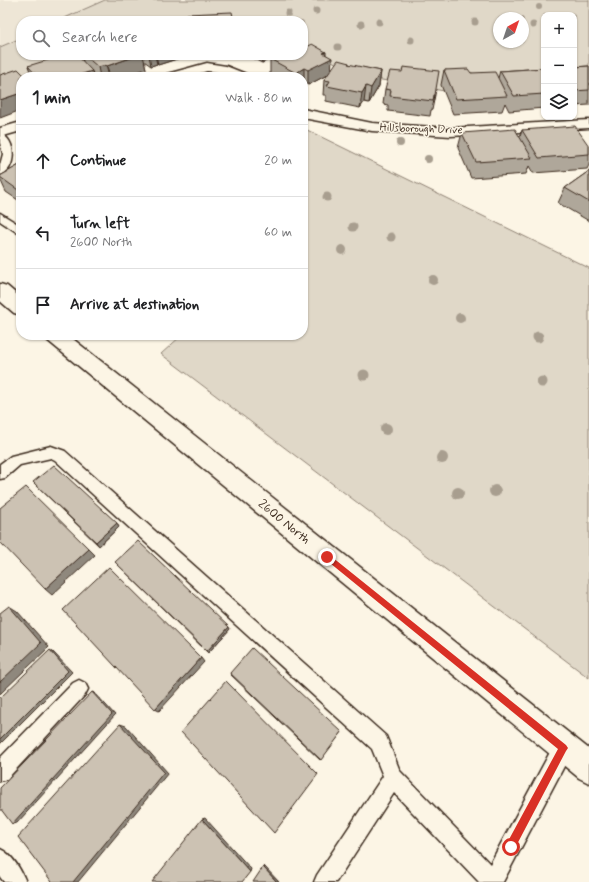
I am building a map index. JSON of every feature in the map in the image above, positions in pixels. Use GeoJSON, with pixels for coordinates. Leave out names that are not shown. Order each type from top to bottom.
{"type":"FeatureCollection","features":[{"type":"Feature","properties":{"kind":"main road"},"geometry":{"type":"LineString","coordinates":[[187,72],[206,66],[223,68],[231,72]]}},
{"type":"Feature","properties":{"kind":"main road","name":"Hillsborough Drive"},"geometry":{"type":"LineString","coordinates":[[308,115],[372,127],[451,132],[584,124]]}},
{"type":"Feature","properties":{"kind":"main road"},"geometry":{"type":"LineString","coordinates":[[584,124],[589,138]]}},
{"type":"Feature","properties":{"kind":"main road"},"geometry":{"type":"LineString","coordinates":[[0,133],[16,128]]}},
{"type":"Feature","properties":{"kind":"main road"},"geometry":{"type":"LineString","coordinates":[[0,291],[16,304]]}},
{"type":"Feature","properties":{"kind":"main road","name":"2600 North"},"geometry":{"type":"LineString","coordinates":[[60,340],[589,768]]}},
{"type":"Feature","properties":{"kind":"lane"},"geometry":{"type":"LineString","coordinates":[[0,137],[7,145],[9,154],[4,168],[0,172]]}},
{"type":"Feature","properties":{"kind":"lane"},"geometry":{"type":"LineString","coordinates":[[0,216],[16,227]]}},
{"type":"Feature","properties":{"kind":"lane"},"geometry":{"type":"LineString","coordinates":[[0,473],[16,460],[51,452],[60,455],[379,743],[393,778],[493,881],[563,748]]}},
{"type":"Feature","properties":{"kind":"lane"},"geometry":{"type":"LineString","coordinates":[[0,772],[79,689]]}},
{"type":"Feature","properties":{"kind":"lane"},"geometry":{"type":"LineString","coordinates":[[324,882],[393,778]]}},
{"type":"Feature","properties":{"kind":"lane"},"geometry":{"type":"LineString","coordinates":[[0,859],[16,882]]}},
{"type":"Feature","properties":{"kind":"shaded area"},"geometry":{"type":"Polygon","coordinates":[[[0,0],[105,0],[69,16],[16,16],[16,40],[0,47],[0,0]]]}},
{"type":"Feature","properties":{"kind":"shaded area"},"geometry":{"type":"Polygon","coordinates":[[[105,0],[589,0],[589,80],[577,81],[577,12],[541,12],[541,84],[450,92],[359,76],[308,48],[308,16],[69,16],[105,0]]]}},
{"type":"Feature","properties":{"kind":"shaded area"},"geometry":{"type":"Polygon","coordinates":[[[16,40],[16,60],[85,60],[47,72],[16,72],[16,79],[0,87],[0,47],[16,40]]]}},
{"type":"Feature","properties":{"kind":"shaded area"},"geometry":{"type":"Polygon","coordinates":[[[308,130],[589,268],[589,678],[161,354],[176,340],[308,340],[308,130]]]}},
{"type":"Feature","properties":{"kind":"building"},"geometry":{"type":"Polygon","coordinates":[[[232,12],[233,16],[187,16],[187,14],[232,12]]]}},
{"type":"Feature","properties":{"kind":"building"},"geometry":{"type":"Polygon","coordinates":[[[312,44],[326,52],[323,53],[332,58],[308,70],[304,68],[298,72],[294,72],[272,60],[308,60],[308,46],[312,44]]]}},
{"type":"Feature","properties":{"kind":"building"},"geometry":{"type":"Polygon","coordinates":[[[48,60],[82,60],[92,71],[33,72],[28,66],[48,60]]]}},
{"type":"Feature","properties":{"kind":"building"},"geometry":{"type":"Polygon","coordinates":[[[90,60],[124,60],[107,66],[98,67],[90,60]]]}},
{"type":"Feature","properties":{"kind":"building"},"geometry":{"type":"Polygon","coordinates":[[[338,60],[349,63],[348,64],[381,71],[371,88],[366,86],[362,93],[327,86],[330,81],[324,80],[338,60]]]}},
{"type":"Feature","properties":{"kind":"building"},"geometry":{"type":"Polygon","coordinates":[[[589,66],[589,90],[577,91],[577,67],[589,66]]]}},
{"type":"Feature","properties":{"kind":"building"},"geometry":{"type":"Polygon","coordinates":[[[403,67],[439,71],[433,101],[390,96],[391,90],[385,89],[390,71],[402,72],[403,67]]]}},
{"type":"Feature","properties":{"kind":"building"},"geometry":{"type":"Polygon","coordinates":[[[541,68],[541,94],[514,96],[500,71],[541,68]]]}},
{"type":"Feature","properties":{"kind":"building"},"geometry":{"type":"Polygon","coordinates":[[[18,69],[21,72],[16,72],[16,95],[0,100],[0,75],[18,69]]]}},
{"type":"Feature","properties":{"kind":"building"},"geometry":{"type":"Polygon","coordinates":[[[468,69],[471,73],[495,72],[507,96],[456,99],[444,70],[468,69]]]}},
{"type":"Feature","properties":{"kind":"building"},"geometry":{"type":"Polygon","coordinates":[[[575,126],[589,146],[589,154],[539,158],[522,130],[575,126]]]}},
{"type":"Feature","properties":{"kind":"building"},"geometry":{"type":"Polygon","coordinates":[[[515,129],[532,158],[476,162],[462,133],[515,129]]]}},
{"type":"Feature","properties":{"kind":"building"},"geometry":{"type":"Polygon","coordinates":[[[16,167],[16,188],[0,177],[16,167]]]}},
{"type":"Feature","properties":{"kind":"building"},"geometry":{"type":"Polygon","coordinates":[[[589,171],[589,202],[565,188],[589,171]]]}},
{"type":"Feature","properties":{"kind":"building"},"geometry":{"type":"Polygon","coordinates":[[[54,465],[117,523],[96,542],[33,482],[54,465]]]}},
{"type":"Feature","properties":{"kind":"building"},"geometry":{"type":"Polygon","coordinates":[[[26,487],[89,549],[45,589],[0,542],[0,508],[26,487]]]}},
{"type":"Feature","properties":{"kind":"building"},"geometry":{"type":"Polygon","coordinates":[[[138,541],[229,627],[207,651],[115,562],[138,541]]]}},
{"type":"Feature","properties":{"kind":"building"},"geometry":{"type":"Polygon","coordinates":[[[109,567],[201,658],[155,709],[63,610],[109,567]]]}},
{"type":"Feature","properties":{"kind":"building"},"geometry":{"type":"Polygon","coordinates":[[[9,606],[41,643],[0,682],[0,613],[9,606]]]}},
{"type":"Feature","properties":{"kind":"building"},"geometry":{"type":"Polygon","coordinates":[[[252,648],[342,732],[321,760],[230,673],[252,648]]]}},
{"type":"Feature","properties":{"kind":"building"},"geometry":{"type":"Polygon","coordinates":[[[50,650],[68,671],[0,739],[0,698],[50,650]]]}},
{"type":"Feature","properties":{"kind":"building"},"geometry":{"type":"Polygon","coordinates":[[[226,681],[318,774],[274,833],[181,732],[226,681]]]}},
{"type":"Feature","properties":{"kind":"building"},"geometry":{"type":"Polygon","coordinates":[[[92,692],[112,714],[12,824],[0,808],[0,788],[92,692]]]}},
{"type":"Feature","properties":{"kind":"building"},"geometry":{"type":"Polygon","coordinates":[[[120,724],[164,772],[73,882],[52,882],[18,837],[120,724]]]}},
{"type":"Feature","properties":{"kind":"building"},"geometry":{"type":"Polygon","coordinates":[[[202,819],[250,872],[242,882],[152,882],[202,819]]]}},
{"type":"Feature","properties":{"kind":"building"},"geometry":{"type":"Polygon","coordinates":[[[263,867],[277,882],[253,882],[263,867]]]}},
{"type":"Feature","properties":{"kind":"route"},"geometry":{"type":"LineString","coordinates":[[327,557],[563,748],[511,847]]}}]}
